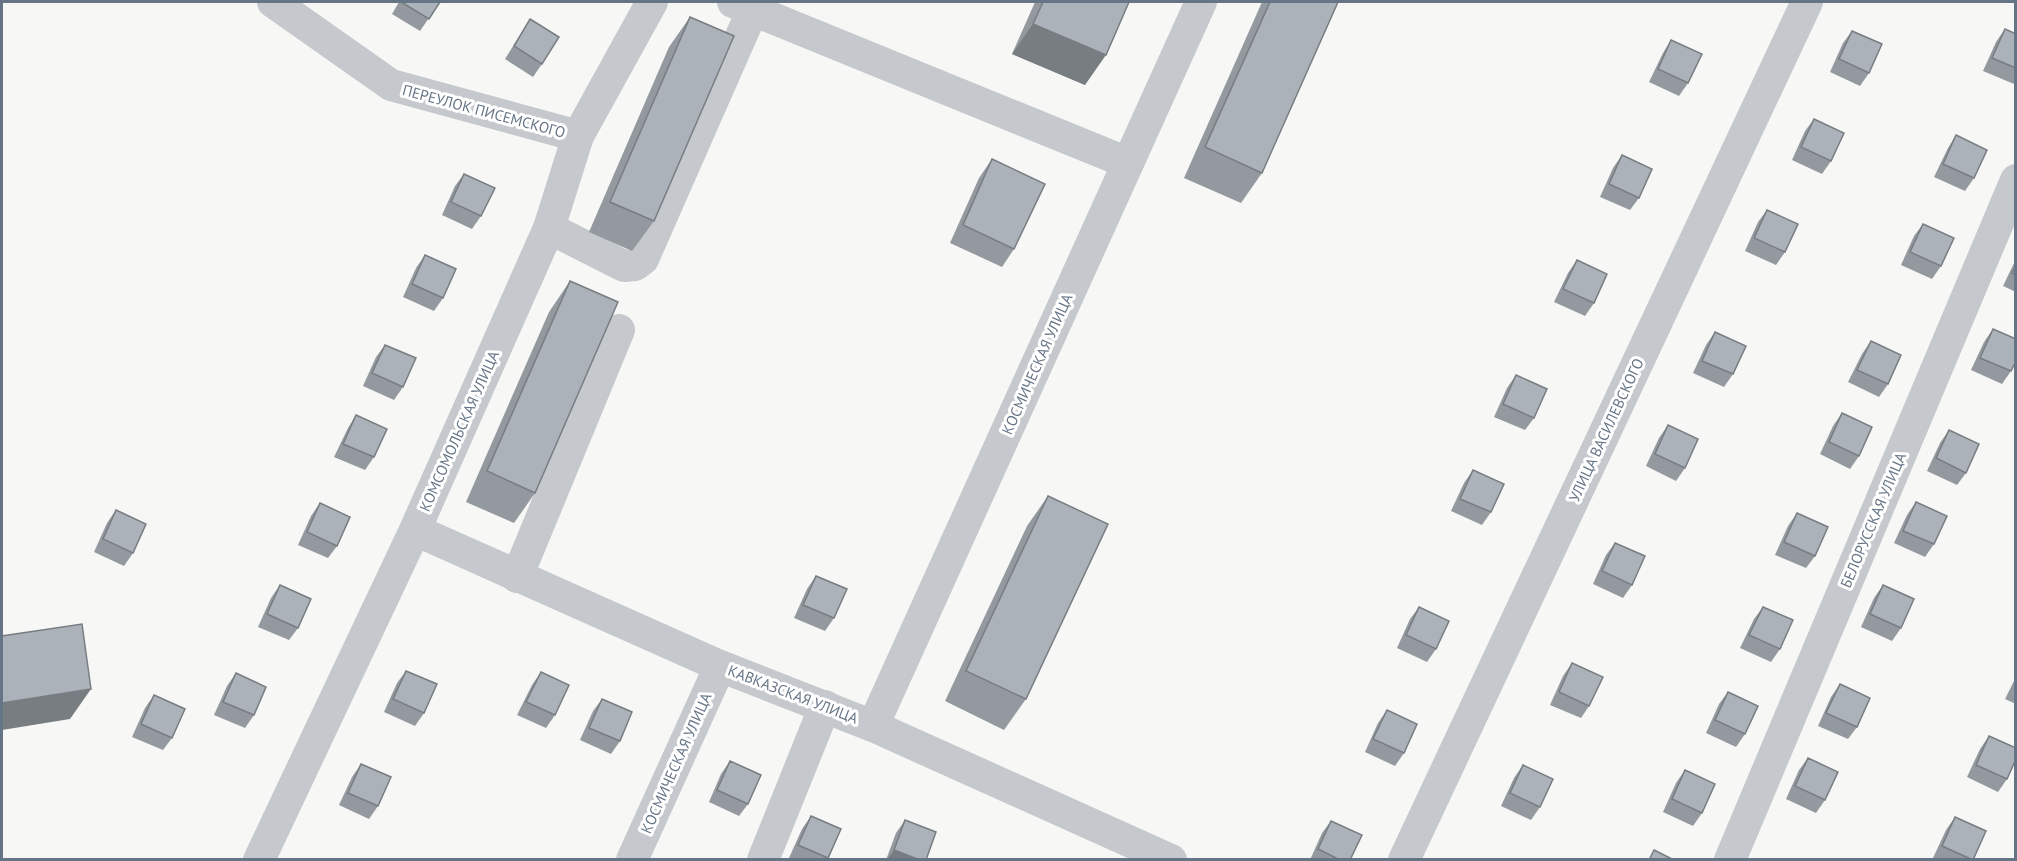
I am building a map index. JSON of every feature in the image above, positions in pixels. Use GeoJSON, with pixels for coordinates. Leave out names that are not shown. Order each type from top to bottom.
{"type":"FeatureCollection","features":[{"type":"Feature","properties":{"kind":"street","name":"ПЕРЕУЛОК ПИСЕМСКОГО"},"geometry":{"type":"LineString","coordinates":[[273,2],[391,85],[578,136]]}},
{"type":"Feature","properties":{"kind":"street","name":"КОМСОМОЛЬСКАЯ УЛИЦА"},"geometry":{"type":"LineString","coordinates":[[260,860],[415,530],[549,228],[578,136],[652,2]]}},
{"type":"Feature","properties":{"kind":"street","name":"КОСМИЧЕСКАЯ УЛИЦА"},"geometry":{"type":"LineString","coordinates":[[873,726],[1201,2]]}},
{"type":"Feature","properties":{"kind":"street","name":"УЛИЦА ВАСИЛЕВСКОГО"},"geometry":{"type":"LineString","coordinates":[[1404,860],[1807,2]]}},
{"type":"Feature","properties":{"kind":"street"},"geometry":{"type":"LineString","coordinates":[[549,228],[624,266],[635,265],[643,259],[743,5],[1128,164]]}},
{"type":"Feature","properties":{"kind":"street","name":"БЕЛОРУССКАЯ УЛИЦА"},"geometry":{"type":"LineString","coordinates":[[1730,860],[2016,180]]}},
{"type":"Feature","properties":{"kind":"street"},"geometry":{"type":"LineString","coordinates":[[517,577],[619,330]]}},
{"type":"Feature","properties":{"kind":"street","name":"КАВКАЗСКАЯ УЛИЦА"},"geometry":{"type":"LineString","coordinates":[[415,530],[720,666],[873,726],[1171,860]]}},
{"type":"Feature","properties":{"kind":"street","name":"КОСМИЧЕСКАЯ УЛИЦА"},"geometry":{"type":"LineString","coordinates":[[632,860],[720,666]]}},
{"type":"Feature","properties":{"kind":"street"},"geometry":{"type":"LineString","coordinates":[[763,860],[825,706]]}},
{"type":"Feature","properties":{"kind":"building"},"geometry":{"type":"Polygon","coordinates":[[[401,2],[440,2],[429,19],[401,2]]]}},
{"type":"Feature","properties":{"kind":"building"},"geometry":{"type":"Polygon","coordinates":[[[1043,2],[1129,2],[1106,55],[1033,24],[1043,2]]]}},
{"type":"Feature","properties":{"kind":"building"},"geometry":{"type":"Polygon","coordinates":[[[1270,2],[1338,2],[1262,173],[1205,147],[1270,2]]]}},
{"type":"Feature","properties":{"kind":"building"},"geometry":{"type":"Polygon","coordinates":[[[690,17],[734,36],[654,221],[610,202],[690,17]]]}},
{"type":"Feature","properties":{"kind":"building"},"geometry":{"type":"Polygon","coordinates":[[[530,19],[559,37],[542,64],[514,46],[530,19]]]}},
{"type":"Feature","properties":{"kind":"building"},"geometry":{"type":"Polygon","coordinates":[[[2005,29],[2016,34],[2016,68],[1992,58],[2005,29]]]}},
{"type":"Feature","properties":{"kind":"building"},"geometry":{"type":"Polygon","coordinates":[[[1852,31],[1882,44],[1869,73],[1839,59],[1852,31]]]}},
{"type":"Feature","properties":{"kind":"building"},"geometry":{"type":"Polygon","coordinates":[[[1671,40],[1702,54],[1688,83],[1658,69],[1671,40]]]}},
{"type":"Feature","properties":{"kind":"building"},"geometry":{"type":"Polygon","coordinates":[[[1814,119],[1844,133],[1831,161],[1801,147],[1814,119]]]}},
{"type":"Feature","properties":{"kind":"building"},"geometry":{"type":"Polygon","coordinates":[[[1956,135],[1987,150],[1974,178],[1943,164],[1956,135]]]}},
{"type":"Feature","properties":{"kind":"building"},"geometry":{"type":"Polygon","coordinates":[[[1622,155],[1652,169],[1639,198],[1609,184],[1622,155]]]}},
{"type":"Feature","properties":{"kind":"building"},"geometry":{"type":"Polygon","coordinates":[[[992,159],[1045,184],[1014,249],[963,225],[992,159]]]}},
{"type":"Feature","properties":{"kind":"building"},"geometry":{"type":"Polygon","coordinates":[[[464,174],[495,188],[481,216],[451,202],[464,174]]]}},
{"type":"Feature","properties":{"kind":"building"},"geometry":{"type":"Polygon","coordinates":[[[1767,210],[1798,224],[1785,252],[1754,238],[1767,210]]]}},
{"type":"Feature","properties":{"kind":"building"},"geometry":{"type":"Polygon","coordinates":[[[1923,224],[1954,238],[1941,266],[1910,252],[1923,224]]]}},
{"type":"Feature","properties":{"kind":"building"},"geometry":{"type":"Polygon","coordinates":[[[425,255],[456,269],[443,298],[412,284],[425,255]]]}},
{"type":"Feature","properties":{"kind":"building"},"geometry":{"type":"Polygon","coordinates":[[[1577,260],[1607,274],[1594,303],[1563,289],[1577,260]]]}},
{"type":"Feature","properties":{"kind":"building"},"geometry":{"type":"Polygon","coordinates":[[[570,281],[618,302],[535,493],[487,471],[570,281]]]}},
{"type":"Feature","properties":{"kind":"building"},"geometry":{"type":"Polygon","coordinates":[[[1993,329],[2016,339],[2016,361],[2011,371],[1980,358],[1993,329]]]}},
{"type":"Feature","properties":{"kind":"building"},"geometry":{"type":"Polygon","coordinates":[[[1715,332],[1746,346],[1733,374],[1702,361],[1715,332]]]}},
{"type":"Feature","properties":{"kind":"building"},"geometry":{"type":"Polygon","coordinates":[[[1871,341],[1901,355],[1888,384],[1857,370],[1871,341]]]}},
{"type":"Feature","properties":{"kind":"building"},"geometry":{"type":"Polygon","coordinates":[[[385,345],[416,358],[403,387],[372,373],[385,345]]]}},
{"type":"Feature","properties":{"kind":"building"},"geometry":{"type":"Polygon","coordinates":[[[1516,375],[1547,389],[1534,418],[1503,404],[1516,375]]]}},
{"type":"Feature","properties":{"kind":"building"},"geometry":{"type":"Polygon","coordinates":[[[1842,413],[1872,427],[1859,456],[1829,442],[1842,413]]]}},
{"type":"Feature","properties":{"kind":"building"},"geometry":{"type":"Polygon","coordinates":[[[356,415],[387,429],[374,457],[343,444],[356,415]]]}},
{"type":"Feature","properties":{"kind":"building"},"geometry":{"type":"Polygon","coordinates":[[[1668,425],[1698,439],[1685,468],[1655,454],[1668,425]]]}},
{"type":"Feature","properties":{"kind":"building"},"geometry":{"type":"Polygon","coordinates":[[[1949,430],[1979,444],[1966,473],[1936,458],[1949,430]]]}},
{"type":"Feature","properties":{"kind":"building"},"geometry":{"type":"Polygon","coordinates":[[[1473,470],[1504,484],[1491,512],[1460,499],[1473,470]]]}},
{"type":"Feature","properties":{"kind":"building"},"geometry":{"type":"Polygon","coordinates":[[[1048,496],[1108,524],[1026,699],[966,671],[1048,496]]]}},
{"type":"Feature","properties":{"kind":"building"},"geometry":{"type":"Polygon","coordinates":[[[1916,502],[1947,516],[1934,544],[1903,531],[1916,502]]]}},
{"type":"Feature","properties":{"kind":"building"},"geometry":{"type":"Polygon","coordinates":[[[320,503],[350,517],[337,546],[307,532],[320,503]]]}},
{"type":"Feature","properties":{"kind":"building"},"geometry":{"type":"Polygon","coordinates":[[[116,510],[146,524],[133,553],[103,539],[116,510]]]}},
{"type":"Feature","properties":{"kind":"building"},"geometry":{"type":"Polygon","coordinates":[[[1797,513],[1828,527],[1815,556],[1784,542],[1797,513]]]}},
{"type":"Feature","properties":{"kind":"building"},"geometry":{"type":"Polygon","coordinates":[[[1615,543],[1645,556],[1632,585],[1602,571],[1615,543]]]}},
{"type":"Feature","properties":{"kind":"building"},"geometry":{"type":"Polygon","coordinates":[[[816,576],[847,589],[834,618],[803,605],[816,576]]]}},
{"type":"Feature","properties":{"kind":"building"},"geometry":{"type":"Polygon","coordinates":[[[280,585],[311,599],[298,628],[267,614],[280,585]]]}},
{"type":"Feature","properties":{"kind":"building"},"geometry":{"type":"Polygon","coordinates":[[[1883,585],[1914,599],[1901,628],[1870,614],[1883,585]]]}},
{"type":"Feature","properties":{"kind":"building"},"geometry":{"type":"Polygon","coordinates":[[[1419,607],[1449,621],[1436,649],[1406,635],[1419,607]]]}},
{"type":"Feature","properties":{"kind":"building"},"geometry":{"type":"Polygon","coordinates":[[[1763,607],[1793,620],[1780,649],[1749,635],[1763,607]]]}},
{"type":"Feature","properties":{"kind":"building"},"geometry":{"type":"Polygon","coordinates":[[[82,624],[91,689],[2,703],[2,636],[82,624]]]}},
{"type":"Feature","properties":{"kind":"building"},"geometry":{"type":"Polygon","coordinates":[[[1572,663],[1603,677],[1589,706],[1559,692],[1572,663]]]}},
{"type":"Feature","properties":{"kind":"building"},"geometry":{"type":"Polygon","coordinates":[[[406,671],[437,684],[424,713],[393,699],[406,671]]]}},
{"type":"Feature","properties":{"kind":"building"},"geometry":{"type":"Polygon","coordinates":[[[541,672],[569,685],[555,715],[526,702],[541,672]]]}},
{"type":"Feature","properties":{"kind":"building"},"geometry":{"type":"Polygon","coordinates":[[[236,673],[266,687],[254,715],[223,702],[236,673]]]}},
{"type":"Feature","properties":{"kind":"building"},"geometry":{"type":"Polygon","coordinates":[[[1840,684],[1870,698],[1857,727],[1826,713],[1840,684]]]}},
{"type":"Feature","properties":{"kind":"building"},"geometry":{"type":"Polygon","coordinates":[[[1728,692],[1758,706],[1745,734],[1715,720],[1728,692]]]}},
{"type":"Feature","properties":{"kind":"building"},"geometry":{"type":"Polygon","coordinates":[[[154,695],[185,709],[172,738],[141,724],[154,695]]]}},
{"type":"Feature","properties":{"kind":"building"},"geometry":{"type":"Polygon","coordinates":[[[602,699],[632,712],[620,741],[589,728],[602,699]]]}},
{"type":"Feature","properties":{"kind":"building"},"geometry":{"type":"Polygon","coordinates":[[[1387,710],[1417,724],[1404,753],[1373,739],[1387,710]]]}},
{"type":"Feature","properties":{"kind":"building"},"geometry":{"type":"Polygon","coordinates":[[[1989,736],[2016,748],[2016,759],[2007,779],[1976,765],[1989,736]]]}},
{"type":"Feature","properties":{"kind":"building"},"geometry":{"type":"Polygon","coordinates":[[[1808,758],[1838,772],[1825,800],[1795,786],[1808,758]]]}},
{"type":"Feature","properties":{"kind":"building"},"geometry":{"type":"Polygon","coordinates":[[[730,761],[761,775],[748,804],[717,790],[730,761]]]}},
{"type":"Feature","properties":{"kind":"building"},"geometry":{"type":"Polygon","coordinates":[[[361,764],[391,777],[378,806],[348,793],[361,764]]]}},
{"type":"Feature","properties":{"kind":"building"},"geometry":{"type":"Polygon","coordinates":[[[1523,765],[1553,779],[1540,807],[1510,793],[1523,765]]]}},
{"type":"Feature","properties":{"kind":"building"},"geometry":{"type":"Polygon","coordinates":[[[1685,770],[1715,784],[1702,813],[1672,799],[1685,770]]]}},
{"type":"Feature","properties":{"kind":"building"},"geometry":{"type":"Polygon","coordinates":[[[811,816],[841,829],[828,858],[798,845],[811,816]]]}},
{"type":"Feature","properties":{"kind":"building"},"geometry":{"type":"Polygon","coordinates":[[[1955,817],[1986,831],[1973,860],[1942,846],[1955,817]]]}},
{"type":"Feature","properties":{"kind":"building"},"geometry":{"type":"Polygon","coordinates":[[[905,820],[936,832],[926,860],[894,850],[905,820]]]}},
{"type":"Feature","properties":{"kind":"building"},"geometry":{"type":"Polygon","coordinates":[[[1331,821],[1362,835],[1350,860],[1340,860],[1318,849],[1331,821]]]}},
{"type":"Feature","properties":{"kind":"building"},"geometry":{"type":"Polygon","coordinates":[[[1654,850],[1674,860],[1649,860],[1654,850]]]}}]}
